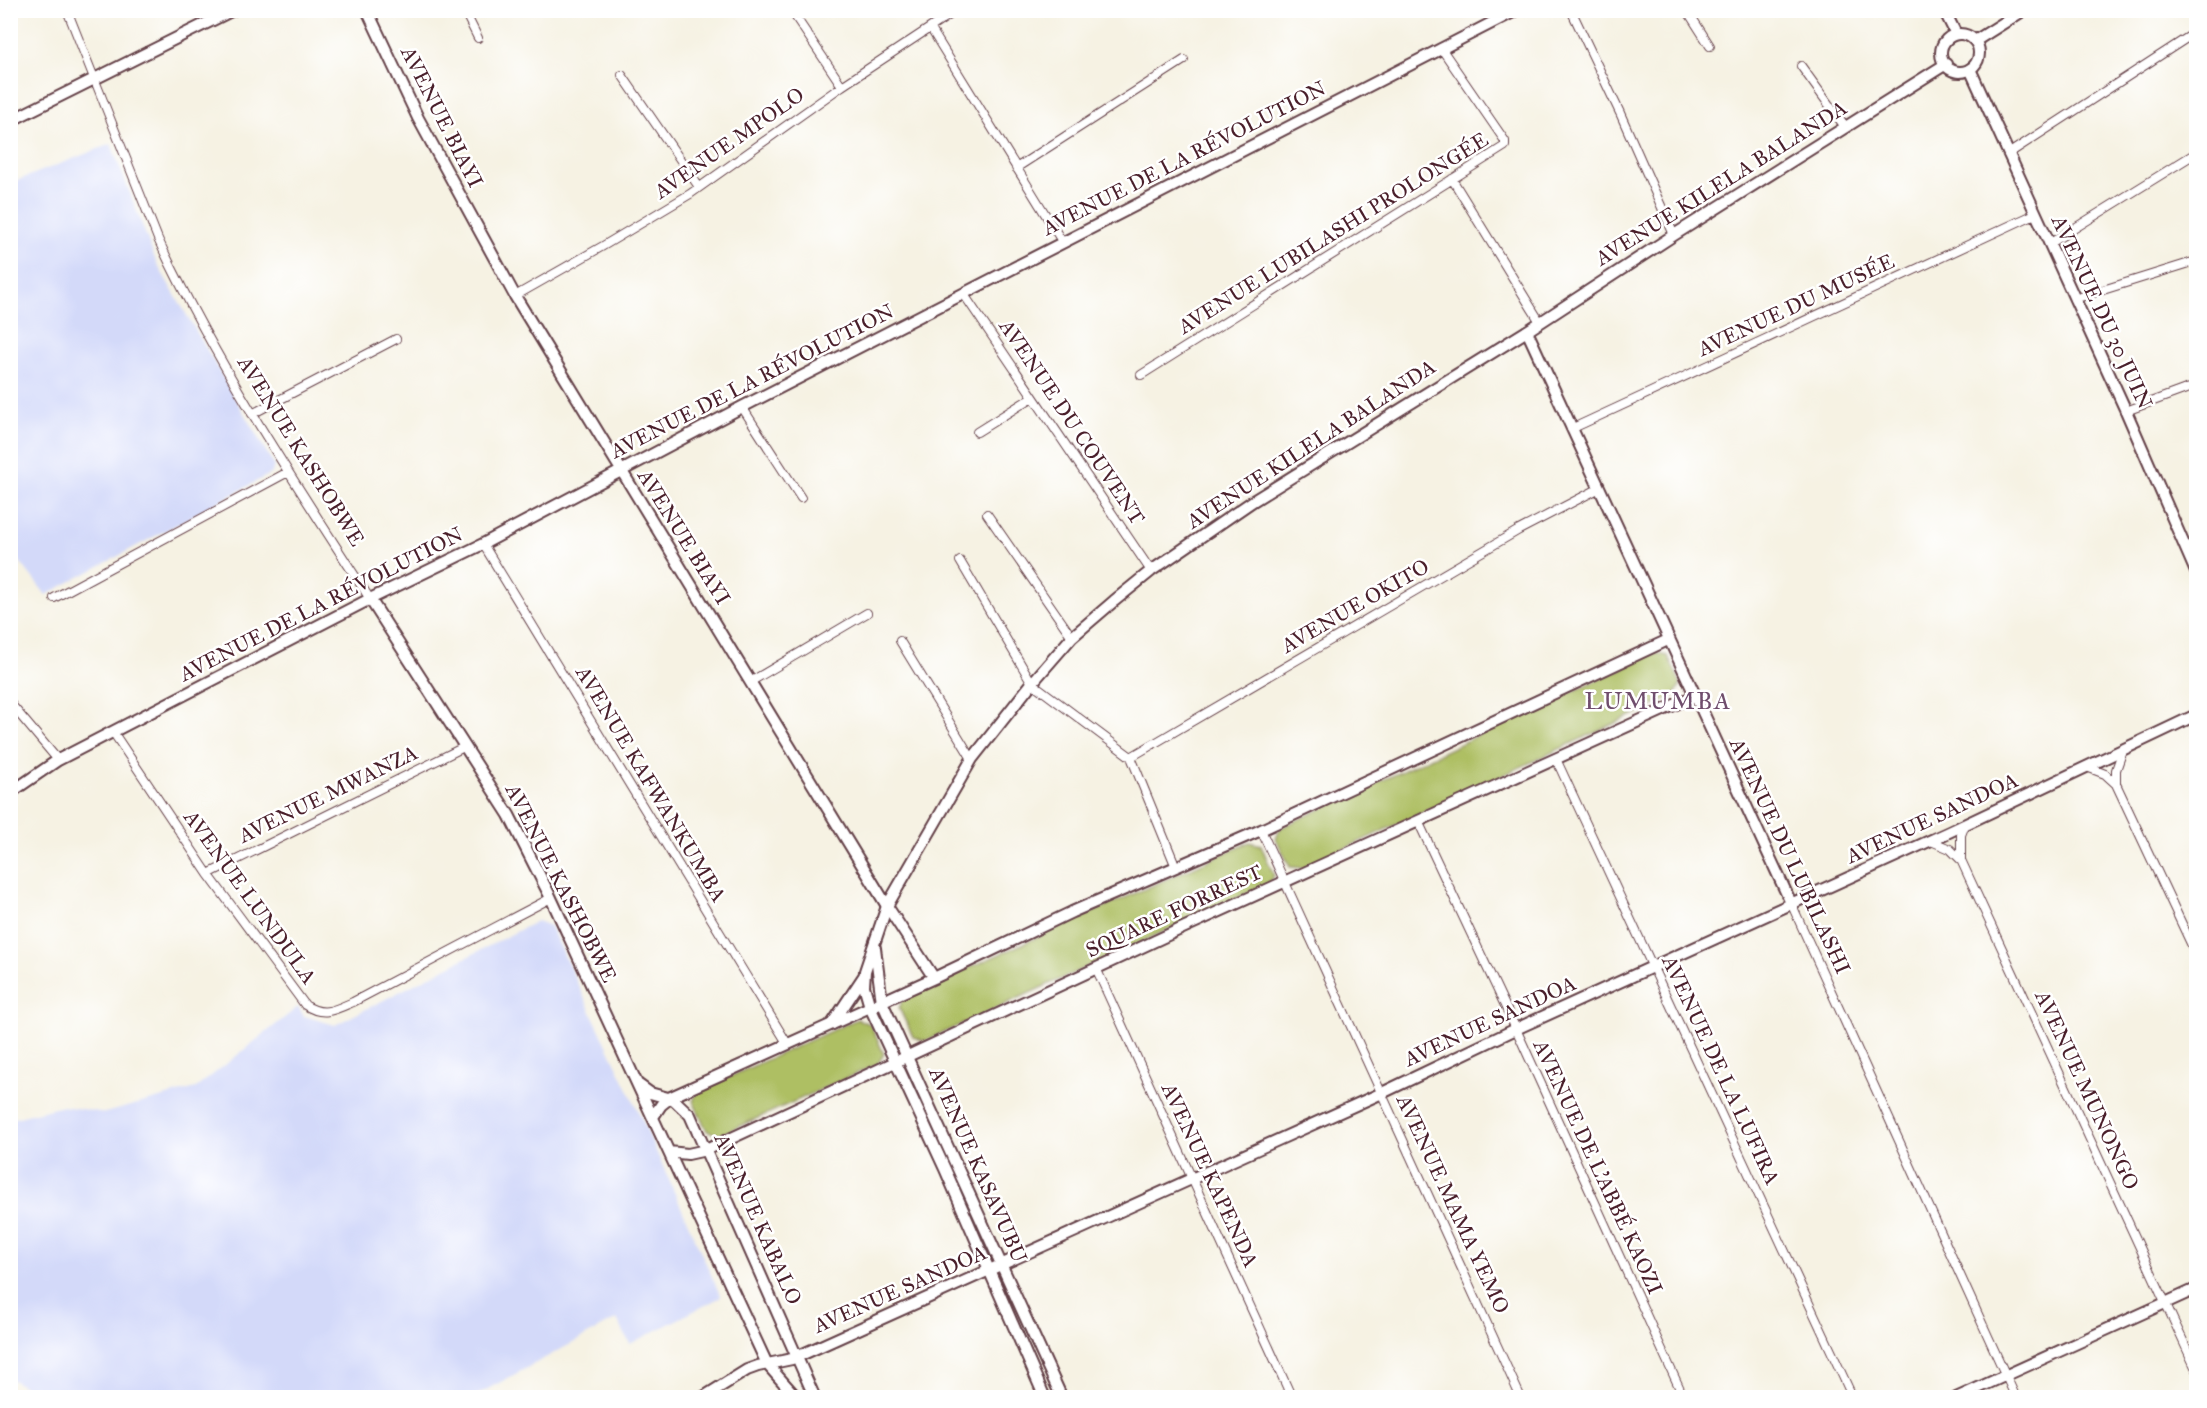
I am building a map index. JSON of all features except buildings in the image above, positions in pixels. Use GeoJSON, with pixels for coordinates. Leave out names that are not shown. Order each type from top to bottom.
{"type":"FeatureCollection","features":[{"type":"Feature","properties":{"kind":"street","name":"AVENUE KASHOBWE"},"geometry":{"type":"LineString","coordinates":[[67,10],[171,266],[252,414],[509,815],[551,898],[653,1117]]}},
{"type":"Feature","properties":{"kind":"street"},"geometry":{"type":"LineString","coordinates":[[10,120],[233,10]]}},
{"type":"Feature","properties":{"kind":"street","name":"AVENUE BIAYI"},"geometry":{"type":"LineString","coordinates":[[367,10],[429,139],[515,296],[886,906],[934,978]]}},
{"type":"Feature","properties":{"kind":"street"},"geometry":{"type":"LineString","coordinates":[[464,10],[478,38]]}},
{"type":"Feature","properties":{"kind":"street"},"geometry":{"type":"LineString","coordinates":[[791,10],[842,86]]}},
{"type":"Feature","properties":{"kind":"street","name":"AVENUE MPOLO"},"geometry":{"type":"LineString","coordinates":[[515,296],[603,246],[699,187],[842,86],[957,10]]}},
{"type":"Feature","properties":{"kind":"street","name":"AVENUE DE LA RÉVOLUTION"},"geometry":{"type":"LineString","coordinates":[[10,793],[58,760],[370,599],[483,544],[742,407],[1517,10]]}},
{"type":"Feature","properties":{"kind":"street"},"geometry":{"type":"LineString","coordinates":[[1571,10],[1674,235]]}},
{"type":"Feature","properties":{"kind":"street"},"geometry":{"type":"LineString","coordinates":[[1687,10],[1710,46]]}},
{"type":"Feature","properties":{"kind":"street"},"geometry":{"type":"LineString","coordinates":[[1944,10],[1956,34]]}},
{"type":"Feature","properties":{"kind":"street"},"geometry":{"type":"LineString","coordinates":[[1975,41],[2024,10]]}},
{"type":"Feature","properties":{"kind":"street"},"geometry":{"type":"LineString","coordinates":[[931,29],[1063,243]]}},
{"type":"Feature","properties":{"kind":"street"},"geometry":{"type":"LineString","coordinates":[[2008,154],[2196,32]]}},
{"type":"Feature","properties":{"kind":"street"},"geometry":{"type":"LineString","coordinates":[[1966,35],[1975,41],[1979,56],[1970,69],[1954,70],[1946,64],[1942,54],[1944,44],[1951,36],[1966,35]]}},
{"type":"Feature","properties":{"kind":"street","name":"AVENUE LUBILASHI PROLONGÉE"},"geometry":{"type":"LineString","coordinates":[[1141,375],[1503,147],[1506,142],[1441,48]]}},
{"type":"Feature","properties":{"kind":"street"},"geometry":{"type":"LineString","coordinates":[[1016,168],[1184,60]]}},
{"type":"Feature","properties":{"kind":"street","name":"AVENUE KILELA BALANDA"},"geometry":{"type":"LineString","coordinates":[[870,1007],[865,994],[864,976],[886,906],[972,759],[1072,637],[1151,571],[1253,501],[1527,331],[1674,235],[1946,64]]}},
{"type":"Feature","properties":{"kind":"street"},"geometry":{"type":"LineString","coordinates":[[1801,66],[1845,128]]}},
{"type":"Feature","properties":{"kind":"street","name":"AVENUE DU 30 JUIN"},"geometry":{"type":"LineString","coordinates":[[1970,69],[2126,411],[2196,572]]}},
{"type":"Feature","properties":{"kind":"street"},"geometry":{"type":"LineString","coordinates":[[622,75],[699,187]]}},
{"type":"Feature","properties":{"kind":"street"},"geometry":{"type":"LineString","coordinates":[[2049,244],[2196,153]]}},
{"type":"Feature","properties":{"kind":"street"},"geometry":{"type":"LineString","coordinates":[[1452,179],[1540,322]]}},
{"type":"Feature","properties":{"kind":"street","name":"AVENUE DU MUSÉE"},"geometry":{"type":"LineString","coordinates":[[1571,429],[2035,214]]}},
{"type":"Feature","properties":{"kind":"street"},"geometry":{"type":"LineString","coordinates":[[2074,299],[2196,261]]}},
{"type":"Feature","properties":{"kind":"street","name":"AVENUE DU COUVENT"},"geometry":{"type":"LineString","coordinates":[[963,293],[1151,571]]}},
{"type":"Feature","properties":{"kind":"street","name":"AVENUE DU LUBILASHI"},"geometry":{"type":"LineString","coordinates":[[1527,331],[2016,1398]]}},
{"type":"Feature","properties":{"kind":"street"},"geometry":{"type":"LineString","coordinates":[[252,414],[396,339]]}},
{"type":"Feature","properties":{"kind":"street"},"geometry":{"type":"LineString","coordinates":[[2126,411],[2196,387]]}},
{"type":"Feature","properties":{"kind":"street"},"geometry":{"type":"LineString","coordinates":[[977,432],[1034,397]]}},
{"type":"Feature","properties":{"kind":"street"},"geometry":{"type":"LineString","coordinates":[[742,407],[801,498]]}},
{"type":"Feature","properties":{"kind":"street"},"geometry":{"type":"LineString","coordinates":[[54,598],[288,472]]}},
{"type":"Feature","properties":{"kind":"street","name":"AVENUE OKITO"},"geometry":{"type":"LineString","coordinates":[[1131,757],[1519,530],[1598,489]]}},
{"type":"Feature","properties":{"kind":"street"},"geometry":{"type":"LineString","coordinates":[[987,514],[1072,637]]}},
{"type":"Feature","properties":{"kind":"street","name":"AVENUE KAFWANKUMBA"},"geometry":{"type":"LineString","coordinates":[[483,544],[787,1043]]}},
{"type":"Feature","properties":{"kind":"street"},"geometry":{"type":"LineString","coordinates":[[960,561],[1032,683],[1131,757],[1176,867]]}},
{"type":"Feature","properties":{"kind":"street"},"geometry":{"type":"LineString","coordinates":[[750,682],[867,613]]}},
{"type":"Feature","properties":{"kind":"street","name":"SQUARE FORREST"},"geometry":{"type":"LineString","coordinates":[[653,1117],[670,1097],[882,1002],[1072,912],[1261,830],[1668,640]]}},
{"type":"Feature","properties":{"kind":"street"},"geometry":{"type":"LineString","coordinates":[[900,641],[972,759]]}},
{"type":"Feature","properties":{"kind":"street","name":"SQUARE FORREST"},"geometry":{"type":"LineString","coordinates":[[669,1152],[688,1154],[706,1150],[1096,968],[1694,696]]}},
{"type":"Feature","properties":{"kind":"street"},"geometry":{"type":"LineString","coordinates":[[10,703],[58,760]]}},
{"type":"Feature","properties":{"kind":"street","name":"AVENUE SANDOA"},"geometry":{"type":"LineString","coordinates":[[702,1398],[747,1370],[785,1362],[797,1357],[1192,1179],[1965,825],[2196,715]]}},
{"type":"Feature","properties":{"kind":"street","name":"AVENUE LUNDULA"},"geometry":{"type":"LineString","coordinates":[[112,732],[208,874],[305,1005],[320,1012],[330,1012],[353,1002],[551,898]]}},
{"type":"Feature","properties":{"kind":"street","name":"AVENUE MWANZA"},"geometry":{"type":"LineString","coordinates":[[208,874],[464,747]]}},
{"type":"Feature","properties":{"kind":"street"},"geometry":{"type":"LineString","coordinates":[[2116,784],[2116,770],[2123,750]]}},
{"type":"Feature","properties":{"kind":"street","name":"AVENUE DE LA LUFIRA"},"geometry":{"type":"LineString","coordinates":[[1556,759],[1853,1398]]}},
{"type":"Feature","properties":{"kind":"street"},"geometry":{"type":"LineString","coordinates":[[2087,767],[2105,774],[2116,784],[2196,954]]}},
{"type":"Feature","properties":{"kind":"street","name":"AVENUE DE L'ABBÉ KAOZI"},"geometry":{"type":"LineString","coordinates":[[1418,821],[1516,1029],[1684,1398]]}},
{"type":"Feature","properties":{"kind":"street","name":"AVENUE MUNONGO"},"geometry":{"type":"LineString","coordinates":[[1965,825],[1961,835],[1961,860],[2196,1369]]}},
{"type":"Feature","properties":{"kind":"street","name":"AVENUE MAMA YEMO"},"geometry":{"type":"LineString","coordinates":[[1261,830],[1521,1398]]}},
{"type":"Feature","properties":{"kind":"street"},"geometry":{"type":"LineString","coordinates":[[1931,840],[1950,849],[1961,860]]}},
{"type":"Feature","properties":{"kind":"street","name":"AVENUE KASAVUBU"},"geometry":{"type":"LineString","coordinates":[[875,944],[882,1002],[1062,1398]]}},
{"type":"Feature","properties":{"kind":"street","name":"AVENUE KAPENDA"},"geometry":{"type":"LineString","coordinates":[[1096,968],[1292,1398]]}},
{"type":"Feature","properties":{"kind":"street"},"geometry":{"type":"LineString","coordinates":[[832,1024],[864,976]]}},
{"type":"Feature","properties":{"kind":"street","name":"AVENUE KASAVUBU"},"geometry":{"type":"LineString","coordinates":[[870,1007],[990,1270],[1045,1398]]}},
{"type":"Feature","properties":{"kind":"street"},"geometry":{"type":"LineString","coordinates":[[637,1084],[650,1093],[670,1097]]}},
{"type":"Feature","properties":{"kind":"street","name":"AVENUE KABALO"},"geometry":{"type":"LineString","coordinates":[[670,1097],[680,1103],[690,1115],[815,1398]]}},
{"type":"Feature","properties":{"kind":"street"},"geometry":{"type":"LineString","coordinates":[[653,1117],[767,1364],[797,1398]]}},
{"type":"Feature","properties":{"kind":"street"},"geometry":{"type":"LineString","coordinates":[[1956,1398],[2196,1289]]}},
{"type":"Feature","properties":{"kind":"shaded area"},"geometry":{"type":"Polygon","coordinates":[[[111,144],[157,264],[274,465],[272,473],[46,595],[11,550],[11,183],[111,144]]]}},
{"type":"Feature","properties":{"kind":"shaded area"},"geometry":{"type":"Polygon","coordinates":[[[537,921],[550,926],[637,1108],[721,1297],[630,1344],[617,1319],[473,1397],[43,1398],[11,1379],[11,1119],[63,1106],[105,1113],[196,1088],[298,1007],[304,1016],[335,1025],[537,921]]]}},
{"type":"Feature","properties":{"kind":"green space"},"geometry":{"type":"Polygon","coordinates":[[[1655,653],[1668,656],[1681,684],[1674,696],[1303,868],[1290,867],[1276,839],[1280,828],[1655,653]]]}},
{"type":"Feature","properties":{"kind":"green space"},"geometry":{"type":"Polygon","coordinates":[[[1249,842],[1261,845],[1274,876],[1268,884],[925,1041],[913,1037],[899,1008],[904,997],[1249,842]]]}},
{"type":"Feature","properties":{"kind":"green space"},"geometry":{"type":"Polygon","coordinates":[[[857,1019],[870,1024],[884,1054],[878,1064],[720,1135],[707,1131],[693,1101],[698,1091],[857,1019]]]}},
{"type":"Feature","properties":{"kind":"district","name":"LUMUMBA"},"geometry":{"type":"Point","coordinates":[1658,701]}}]}
